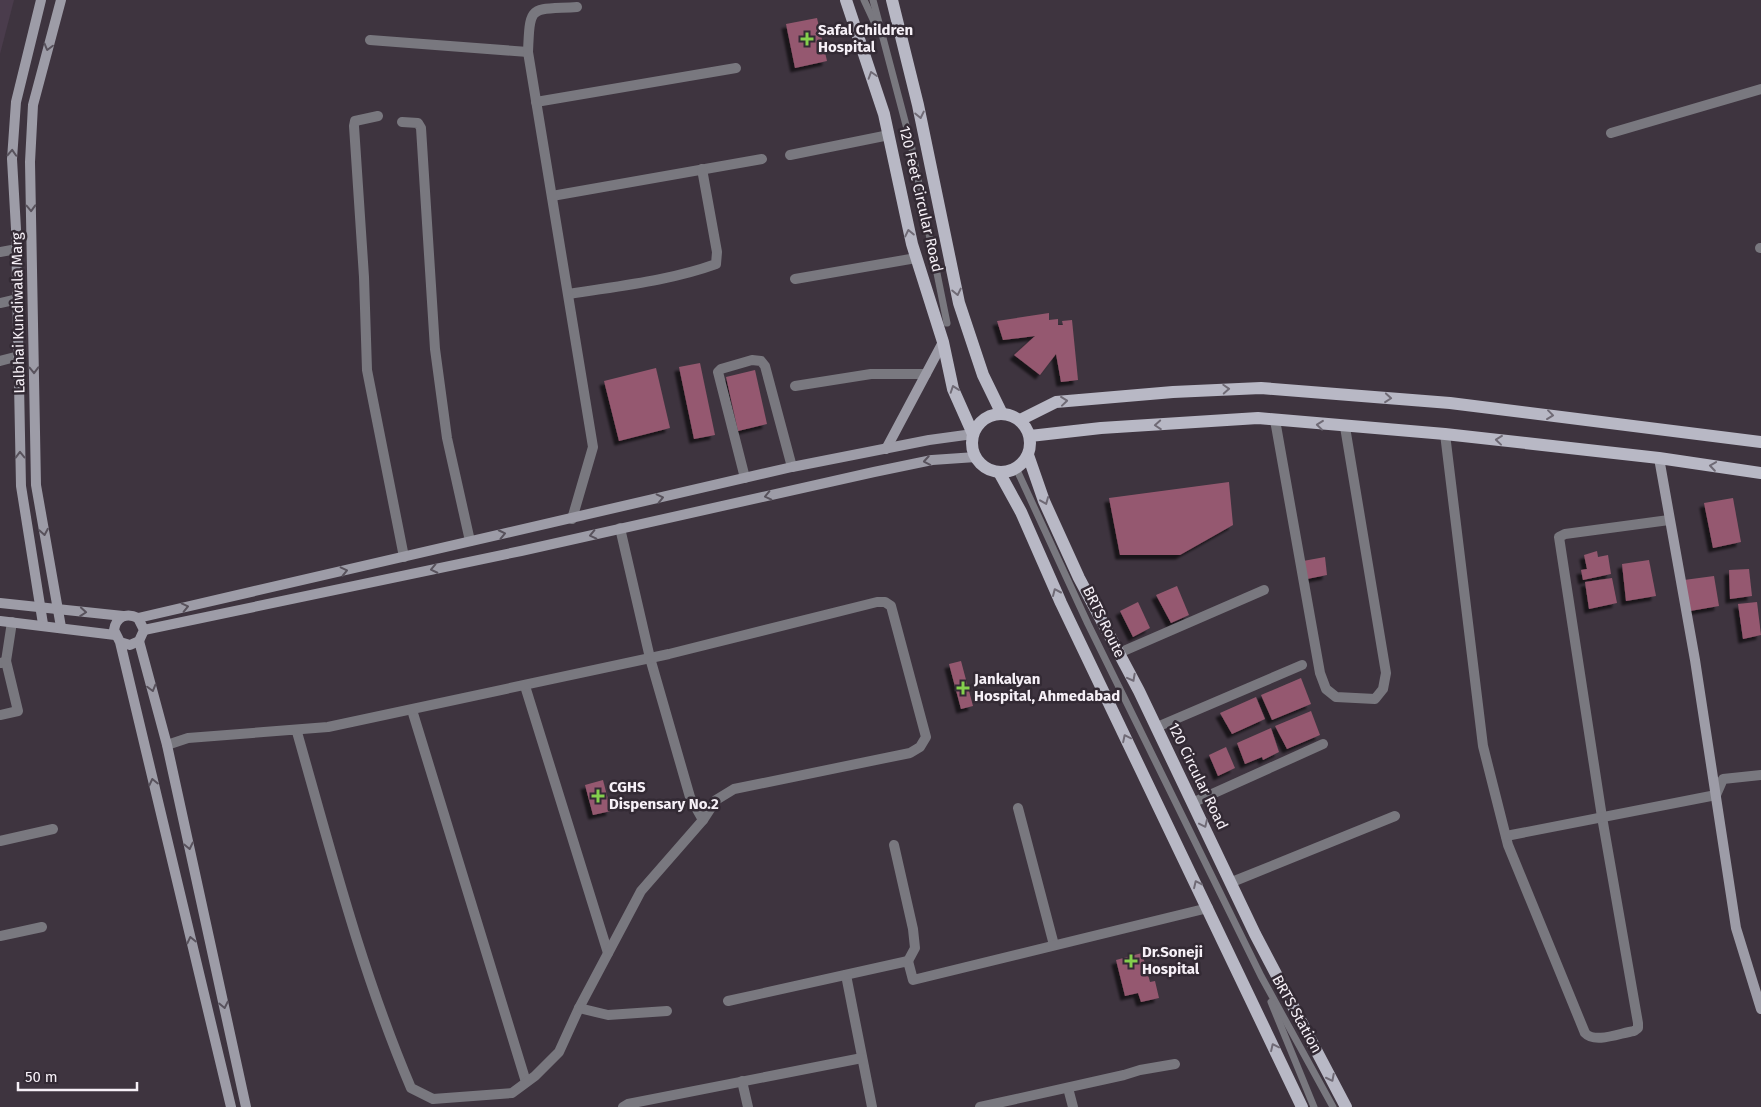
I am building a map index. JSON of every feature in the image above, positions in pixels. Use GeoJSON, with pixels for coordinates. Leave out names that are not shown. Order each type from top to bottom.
{"type":"FeatureCollection","features":[{"type":"Feature","properties":{"kind":"main road","name":"Lalbhai Kundiwala Marg"},"geometry":{"type":"LineString","coordinates":[[41,0],[16,102],[12,159],[17,249],[21,486],[43,624]]}},
{"type":"Feature","properties":{"kind":"main road","name":"Lalbhai Kundiwala Marg"},"geometry":{"type":"LineString","coordinates":[[61,0],[33,105],[30,162],[36,485],[61,627]]}},
{"type":"Feature","properties":{"kind":"main road","name":"120 Feet Circular Road"},"geometry":{"type":"LineString","coordinates":[[846,0],[884,114],[916,258],[943,342],[953,389],[973,434]]}},
{"type":"Feature","properties":{"kind":"main road","name":"120 Feet Circular Road"},"geometry":{"type":"LineString","coordinates":[[892,0],[918,104],[959,303],[984,375],[1002,414]]}},
{"type":"Feature","properties":{"kind":"main road"},"geometry":{"type":"LineString","coordinates":[[16,229],[32,228]]}},
{"type":"Feature","properties":{"kind":"main road"},"geometry":{"type":"LineString","coordinates":[[886,449],[943,342]]}},
{"type":"Feature","properties":{"kind":"main road"},"geometry":{"type":"LineString","coordinates":[[1020,420],[1056,402],[1173,392],[1261,388],[1450,403],[1761,442]]}},
{"type":"Feature","properties":{"kind":"main road"},"geometry":{"type":"LineString","coordinates":[[999,472],[1016,468],[1028,455],[1030,436],[1020,420],[1002,414],[984,419],[973,434],[972,442],[976,457],[982,464],[999,472],[1021,512],[1061,603],[1302,1107]]}},
{"type":"Feature","properties":{"kind":"main road"},"geometry":{"type":"LineString","coordinates":[[1030,436],[1101,428],[1258,418],[1345,427],[1444,434],[1659,458],[1761,473]]}},
{"type":"Feature","properties":{"kind":"main road"},"geometry":{"type":"LineString","coordinates":[[0,603],[58,610],[128,615],[138,618],[792,467],[973,434]]}},
{"type":"Feature","properties":{"kind":"main road","name":"120 Circular Road"},"geometry":{"type":"LineString","coordinates":[[1028,455],[1044,501],[1079,578],[1157,727],[1255,934],[1346,1107]]}},
{"type":"Feature","properties":{"kind":"main road"},"geometry":{"type":"LineString","coordinates":[[144,630],[932,460],[976,457]]}},
{"type":"Feature","properties":{"kind":"main road"},"geometry":{"type":"LineString","coordinates":[[1659,458],[1695,660],[1736,928],[1761,1009]]}},
{"type":"Feature","properties":{"kind":"main road"},"geometry":{"type":"LineString","coordinates":[[21,486],[36,485]]}},
{"type":"Feature","properties":{"kind":"main road"},"geometry":{"type":"LineString","coordinates":[[123,616],[115,624],[117,638],[230,1107]]}},
{"type":"Feature","properties":{"kind":"main road"},"geometry":{"type":"LineString","coordinates":[[138,618],[144,630]]}},
{"type":"Feature","properties":{"kind":"main road"},"geometry":{"type":"LineString","coordinates":[[0,621],[61,627],[117,638],[130,645],[139,641]]}},
{"type":"Feature","properties":{"kind":"main road"},"geometry":{"type":"LineString","coordinates":[[144,630],[139,641],[167,745],[246,1107]]}},
{"type":"Feature","properties":{"kind":"main road"},"geometry":{"type":"LineString","coordinates":[[224,1080],[239,1077]]}},
{"type":"Feature","properties":{"kind":"street"},"geometry":{"type":"LineString","coordinates":[[572,519],[593,447],[528,52],[529,19],[534,13],[543,10],[577,7]]}},
{"type":"Feature","properties":{"kind":"street"},"geometry":{"type":"LineString","coordinates":[[370,40],[528,52]]}},
{"type":"Feature","properties":{"kind":"street"},"geometry":{"type":"LineString","coordinates":[[536,102],[736,68]]}},
{"type":"Feature","properties":{"kind":"street"},"geometry":{"type":"LineString","coordinates":[[1610,133],[1761,89]]}},
{"type":"Feature","properties":{"kind":"street"},"geometry":{"type":"LineString","coordinates":[[378,116],[355,121],[354,126],[364,277],[367,370],[404,557]]}},
{"type":"Feature","properties":{"kind":"street"},"geometry":{"type":"LineString","coordinates":[[402,122],[418,123],[422,128],[435,349],[447,438],[470,541]]}},
{"type":"Feature","properties":{"kind":"street"},"geometry":{"type":"LineString","coordinates":[[790,155],[889,135]]}},
{"type":"Feature","properties":{"kind":"street"},"geometry":{"type":"LineString","coordinates":[[552,196],[762,159]]}},
{"type":"Feature","properties":{"kind":"street"},"geometry":{"type":"LineString","coordinates":[[568,294],[692,273],[716,264],[717,252],[702,169]]}},
{"type":"Feature","properties":{"kind":"street"},"geometry":{"type":"LineString","coordinates":[[0,252],[17,249]]}},
{"type":"Feature","properties":{"kind":"street"},"geometry":{"type":"LineString","coordinates":[[795,279],[916,258]]}},
{"type":"Feature","properties":{"kind":"street"},"geometry":{"type":"LineString","coordinates":[[0,303],[18,299]]}},
{"type":"Feature","properties":{"kind":"street"},"geometry":{"type":"LineString","coordinates":[[0,361],[18,356]]}},
{"type":"Feature","properties":{"kind":"street"},"geometry":{"type":"LineString","coordinates":[[745,478],[718,372],[721,369],[752,360],[760,361],[765,366],[792,467]]}},
{"type":"Feature","properties":{"kind":"street"},"geometry":{"type":"LineString","coordinates":[[795,386],[871,374],[926,374]]}},
{"type":"Feature","properties":{"kind":"street"},"geometry":{"type":"LineString","coordinates":[[1275,420],[1320,673],[1326,689],[1336,698],[1375,699],[1383,689],[1386,673],[1345,427]]}},
{"type":"Feature","properties":{"kind":"street"},"geometry":{"type":"LineString","coordinates":[[1444,434],[1483,746],[1506,836],[1585,1033],[1589,1037],[1596,1038],[1624,1032],[1638,1028],[1638,1023],[1602,817],[1559,537],[1565,534],[1669,520]]}},
{"type":"Feature","properties":{"kind":"street"},"geometry":{"type":"LineString","coordinates":[[620,528],[650,658],[690,797],[703,820]]}},
{"type":"Feature","properties":{"kind":"street"},"geometry":{"type":"LineString","coordinates":[[1119,653],[1264,590]]}},
{"type":"Feature","properties":{"kind":"street"},"geometry":{"type":"LineString","coordinates":[[167,745],[188,738],[297,732],[412,710],[650,658],[872,602],[885,602],[891,606],[926,737],[920,747],[910,753],[734,789],[716,800],[703,820],[641,891],[558,1052],[512,1093],[434,1099],[411,1088],[381,1012],[349,916],[297,732]]}},
{"type":"Feature","properties":{"kind":"street"},"geometry":{"type":"LineString","coordinates":[[0,715],[18,711],[3,662],[12,622]]}},
{"type":"Feature","properties":{"kind":"street"},"geometry":{"type":"LineString","coordinates":[[1157,727],[1302,665]]}},
{"type":"Feature","properties":{"kind":"street"},"geometry":{"type":"LineString","coordinates":[[525,686],[608,953]]}},
{"type":"Feature","properties":{"kind":"street"},"geometry":{"type":"LineString","coordinates":[[412,710],[526,1082]]}},
{"type":"Feature","properties":{"kind":"street"},"geometry":{"type":"LineString","coordinates":[[1192,803],[1323,744]]}},
{"type":"Feature","properties":{"kind":"street"},"geometry":{"type":"LineString","coordinates":[[1506,836],[1716,795],[1722,779],[1761,775]]}},
{"type":"Feature","properties":{"kind":"street"},"geometry":{"type":"LineString","coordinates":[[1018,808],[1054,945]]}},
{"type":"Feature","properties":{"kind":"street"},"geometry":{"type":"LineString","coordinates":[[1232,882],[1395,816]]}},
{"type":"Feature","properties":{"kind":"street"},"geometry":{"type":"LineString","coordinates":[[0,841],[54,829]]}},
{"type":"Feature","properties":{"kind":"street"},"geometry":{"type":"LineString","coordinates":[[894,845],[914,929],[915,948],[908,961],[912,980],[1208,908]]}},
{"type":"Feature","properties":{"kind":"street"},"geometry":{"type":"LineString","coordinates":[[0,936],[42,927]]}},
{"type":"Feature","properties":{"kind":"street"},"geometry":{"type":"LineString","coordinates":[[728,1001],[908,961]]}},
{"type":"Feature","properties":{"kind":"street"},"geometry":{"type":"LineString","coordinates":[[846,975],[872,1107]]}},
{"type":"Feature","properties":{"kind":"street"},"geometry":{"type":"LineString","coordinates":[[579,1008],[608,1014],[667,1011]]}},
{"type":"Feature","properties":{"kind":"street"},"geometry":{"type":"LineString","coordinates":[[623,1107],[628,1104],[862,1058]]}},
{"type":"Feature","properties":{"kind":"street"},"geometry":{"type":"LineString","coordinates":[[980,1107],[1140,1070],[1175,1064]]}},
{"type":"Feature","properties":{"kind":"street"},"geometry":{"type":"LineString","coordinates":[[742,1081],[748,1107]]}},
{"type":"Feature","properties":{"kind":"street"},"geometry":{"type":"LineString","coordinates":[[1068,1088],[1073,1107]]}},
{"type":"Feature","properties":{"kind":"lane"},"geometry":{"type":"LineString","coordinates":[[864,0],[886,47]]}},
{"type":"Feature","properties":{"kind":"lane"},"geometry":{"type":"LineString","coordinates":[[873,0],[911,144],[947,323]]}},
{"type":"Feature","properties":{"kind":"lane","name":"BRTS Route"},"geometry":{"type":"LineString","coordinates":[[1016,468],[1088,624],[1261,976]]}},
{"type":"Feature","properties":{"kind":"lane","name":"BRTS Station"},"geometry":{"type":"LineString","coordinates":[[1261,976],[1314,1107]]}},
{"type":"Feature","properties":{"kind":"lane","name":"BRTS Station"},"geometry":{"type":"LineString","coordinates":[[1261,976],[1333,1107]]}},
{"type":"Feature","properties":{"kind":"shaded area"},"geometry":{"type":"Polygon","coordinates":[[[0,0],[14,0],[0,54],[0,0]]]}},
{"type":"Feature","properties":{"kind":"building"},"geometry":{"type":"Polygon","coordinates":[[[817,18],[827,61],[795,68],[786,24],[817,18]]]}},
{"type":"Feature","properties":{"kind":"building"},"geometry":{"type":"Polygon","coordinates":[[[1049,313],[1049,320],[1058,319],[1058,325],[1063,325],[1062,321],[1072,320],[1078,380],[1061,382],[1056,354],[1040,375],[1014,355],[1035,336],[1003,340],[997,321],[1049,313]]]}},
{"type":"Feature","properties":{"kind":"building"},"geometry":{"type":"Polygon","coordinates":[[[700,363],[715,435],[694,439],[679,367],[700,363]]]}},
{"type":"Feature","properties":{"kind":"building"},"geometry":{"type":"Polygon","coordinates":[[[656,368],[670,428],[619,441],[604,381],[656,368]]]}},
{"type":"Feature","properties":{"kind":"building"},"geometry":{"type":"Polygon","coordinates":[[[755,370],[767,424],[738,431],[726,377],[755,370]]]}},
{"type":"Feature","properties":{"kind":"building"},"geometry":{"type":"Polygon","coordinates":[[[1229,482],[1233,525],[1180,555],[1120,555],[1109,498],[1229,482]]]}},
{"type":"Feature","properties":{"kind":"building"},"geometry":{"type":"Polygon","coordinates":[[[1733,498],[1741,542],[1713,548],[1704,503],[1733,498]]]}},
{"type":"Feature","properties":{"kind":"building"},"geometry":{"type":"Polygon","coordinates":[[[1597,551],[1598,557],[1608,555],[1611,574],[1583,580],[1581,570],[1587,569],[1584,555],[1597,551]]]}},
{"type":"Feature","properties":{"kind":"building"},"geometry":{"type":"Polygon","coordinates":[[[1325,557],[1327,575],[1307,579],[1303,561],[1325,557]]]}},
{"type":"Feature","properties":{"kind":"building"},"geometry":{"type":"Polygon","coordinates":[[[1649,560],[1656,596],[1626,601],[1622,564],[1649,560]]]}},
{"type":"Feature","properties":{"kind":"building"},"geometry":{"type":"Polygon","coordinates":[[[1749,569],[1752,596],[1730,599],[1729,570],[1749,569]]]}},
{"type":"Feature","properties":{"kind":"building"},"geometry":{"type":"Polygon","coordinates":[[[1714,576],[1719,606],[1690,611],[1684,580],[1714,576]]]}},
{"type":"Feature","properties":{"kind":"building"},"geometry":{"type":"Polygon","coordinates":[[[1612,578],[1617,603],[1589,609],[1585,582],[1612,578]]]}},
{"type":"Feature","properties":{"kind":"building"},"geometry":{"type":"Polygon","coordinates":[[[1177,586],[1189,615],[1171,623],[1156,595],[1177,586]]]}},
{"type":"Feature","properties":{"kind":"building"},"geometry":{"type":"Polygon","coordinates":[[[1138,602],[1150,628],[1133,637],[1120,611],[1138,602]]]}},
{"type":"Feature","properties":{"kind":"building"},"geometry":{"type":"Polygon","coordinates":[[[1757,602],[1761,635],[1743,639],[1738,604],[1757,602]]]}},
{"type":"Feature","properties":{"kind":"building"},"geometry":{"type":"Polygon","coordinates":[[[961,661],[973,706],[961,709],[949,664],[961,661]]]}},
{"type":"Feature","properties":{"kind":"building"},"geometry":{"type":"Polygon","coordinates":[[[1301,678],[1311,704],[1272,720],[1261,695],[1301,678]]]}},
{"type":"Feature","properties":{"kind":"building"},"geometry":{"type":"Polygon","coordinates":[[[1256,697],[1265,719],[1232,734],[1220,713],[1256,697]]]}},
{"type":"Feature","properties":{"kind":"building"},"geometry":{"type":"Polygon","coordinates":[[[1311,711],[1320,735],[1287,749],[1275,726],[1311,711]]]}},
{"type":"Feature","properties":{"kind":"building"},"geometry":{"type":"Polygon","coordinates":[[[1271,728],[1279,752],[1263,760],[1262,757],[1245,764],[1237,743],[1271,728]]]}},
{"type":"Feature","properties":{"kind":"building"},"geometry":{"type":"Polygon","coordinates":[[[1226,747],[1235,768],[1218,776],[1209,755],[1226,747]]]}},
{"type":"Feature","properties":{"kind":"building"},"geometry":{"type":"Polygon","coordinates":[[[603,780],[611,811],[593,815],[585,785],[603,780]]]}},
{"type":"Feature","properties":{"kind":"building"},"geometry":{"type":"Polygon","coordinates":[[[1142,953],[1150,982],[1155,981],[1159,998],[1141,1002],[1138,993],[1125,996],[1116,960],[1142,953]]]}},
{"type":"Feature","properties":{"kind":"place","name":"Safal Children Hospital"},"geometry":{"type":"Point","coordinates":[807,39]}},
{"type":"Feature","properties":{"kind":"place","name":"Jankalyan Hospital, Ahmedabad"},"geometry":{"type":"Point","coordinates":[963,688]}},
{"type":"Feature","properties":{"kind":"place","name":"CGHS Dispensary No.2"},"geometry":{"type":"Point","coordinates":[598,796]}},
{"type":"Feature","properties":{"kind":"place","name":"Dr.Soneji Hospital"},"geometry":{"type":"Point","coordinates":[1131,961]}}]}
